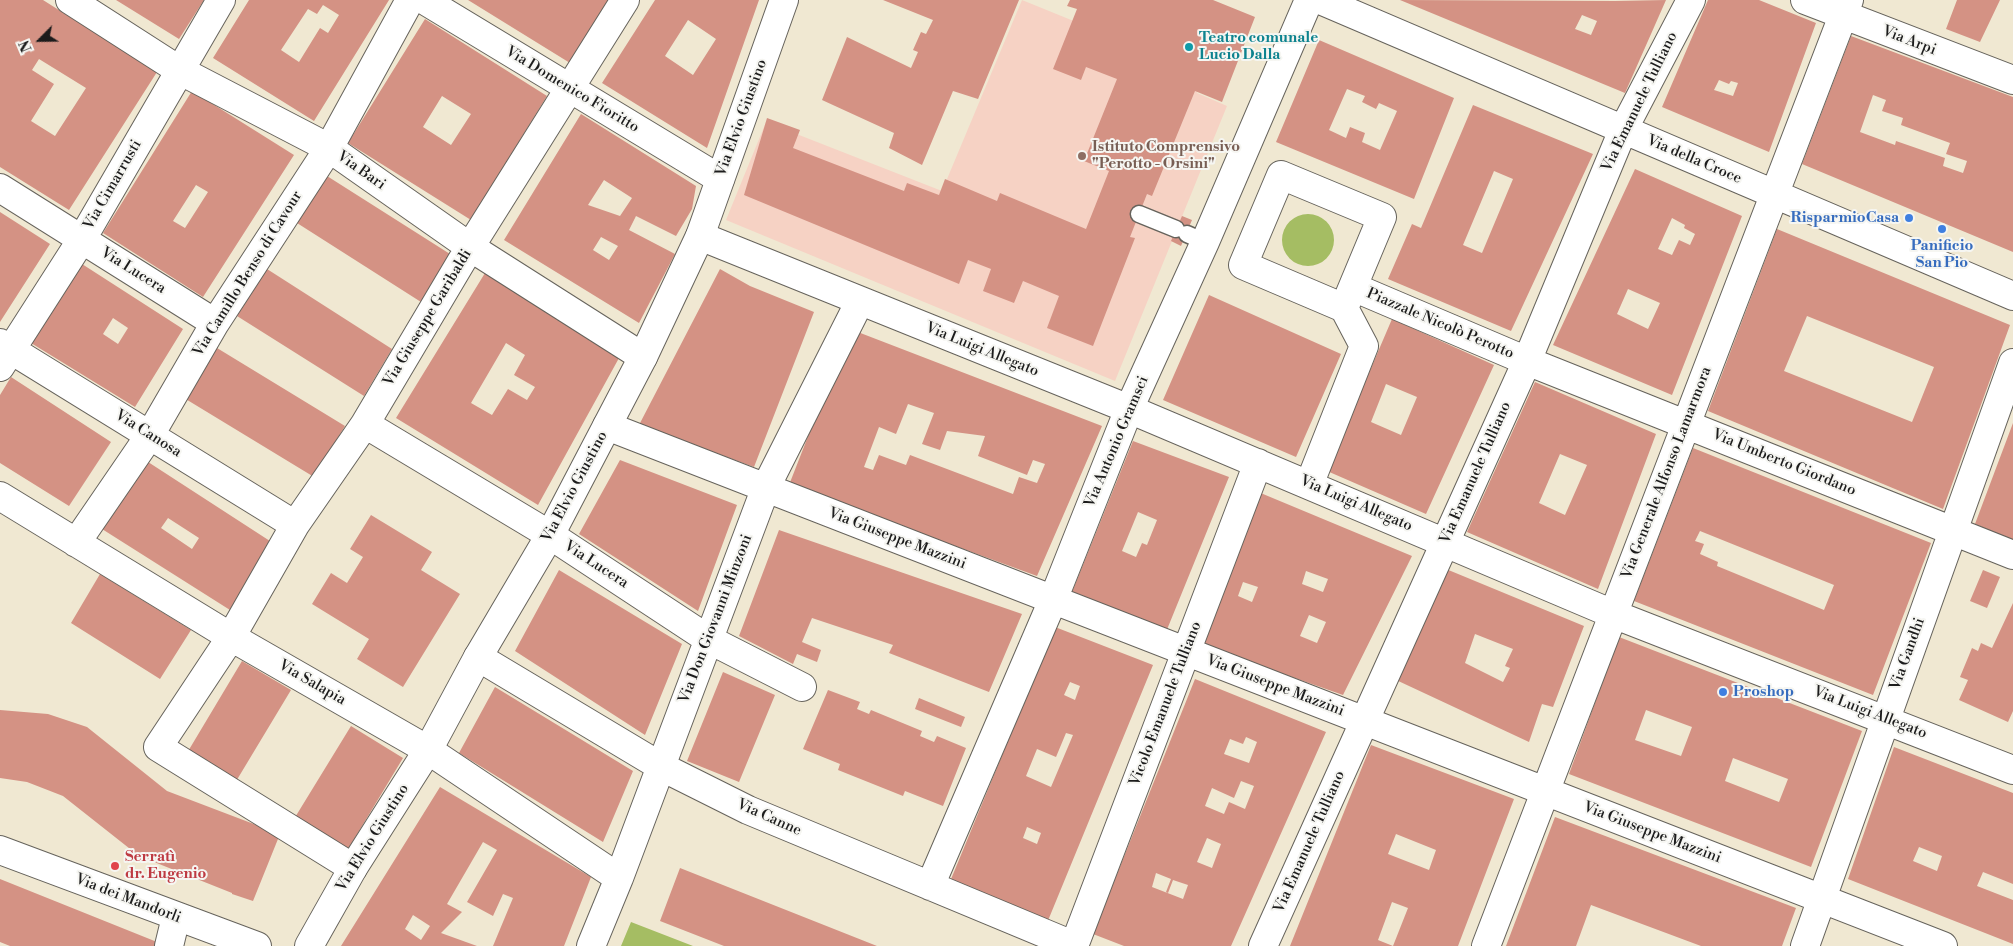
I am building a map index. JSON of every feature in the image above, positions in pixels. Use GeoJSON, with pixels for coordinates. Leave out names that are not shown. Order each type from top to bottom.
{"type":"FeatureCollection","features":[{"type":"Feature","properties":{"kind":"street","name":"Via Bari"},"geometry":{"type":"LineString","coordinates":[[70,0],[178,70],[329,148],[470,247],[643,357]]}},
{"type":"Feature","properties":{"kind":"street","name":"Via Cimarrusti"},"geometry":{"type":"LineString","coordinates":[[4,353],[82,239],[178,70],[221,0]]}},
{"type":"Feature","properties":{"kind":"street","name":"Via Camillo Benso di Cavour"},"geometry":{"type":"LineString","coordinates":[[76,543],[150,435],[215,322],[329,148],[410,0]]}},
{"type":"Feature","properties":{"kind":"street","name":"Via Domenico Fioritto"},"geometry":{"type":"LineString","coordinates":[[424,0],[720,179]]}},
{"type":"Feature","properties":{"kind":"street","name":"Via Giuseppe Garibaldi"},"geometry":{"type":"LineString","coordinates":[[353,868],[158,747],[231,637],[295,525],[365,424],[470,247],[625,0]]}},
{"type":"Feature","properties":{"kind":"street","name":"Via Elvio Giustino"},"geometry":{"type":"LineString","coordinates":[[309,946],[353,868],[428,750],[478,657],[550,535],[643,357],[700,236],[784,0]]}},
{"type":"Feature","properties":{"kind":"street","name":"Via Antonio Gramsci"},"geometry":{"type":"LineString","coordinates":[[930,886],[1053,600],[1129,409],[1189,235],[1309,0]]}},
{"type":"Feature","properties":{"kind":"street","name":"Via della Croce"},"geometry":{"type":"LineString","coordinates":[[1320,0],[2013,296]]}},
{"type":"Feature","properties":{"kind":"street","name":"Via Emanuele Tulliano"},"geometry":{"type":"LineString","coordinates":[[1263,946],[1527,361],[1623,130],[1690,0]]}},
{"type":"Feature","properties":{"kind":"street","name":"Via Arpi"},"geometry":{"type":"LineString","coordinates":[[1805,0],[1846,8],[2013,80]]}},
{"type":"Feature","properties":{"kind":"street","name":"Via Generale Alfonso Lamarmora"},"geometry":{"type":"LineString","coordinates":[[1486,946],[1846,8]]}},
{"type":"Feature","properties":{"kind":"street","name":"Piazzale Nicolò Perotto"},"geometry":{"type":"LineString","coordinates":[[1309,484],[1364,346],[1348,298],[1382,218],[1281,175],[1243,265],[1348,298],[1527,361]]}},
{"type":"Feature","properties":{"kind":"street","name":"Via Lucera"},"geometry":{"type":"LineString","coordinates":[[0,188],[215,322]]}},
{"type":"Feature","properties":{"kind":"street","name":"Via Luigi Allegato"},"geometry":{"type":"LineString","coordinates":[[700,236],[1129,409],[1613,614],[1885,718],[2013,770]]}},
{"type":"Feature","properties":{"kind":"street","name":"Via Don Giovanni Minzoni"},"geometry":{"type":"LineString","coordinates":[[591,946],[619,878],[766,488],[860,301]]}},
{"type":"Feature","properties":{"kind":"street","name":"Via Canosa"},"geometry":{"type":"LineString","coordinates":[[4,353],[150,435],[295,525]]}},
{"type":"Feature","properties":{"kind":"street","name":"Via Umberto Giordano"},"geometry":{"type":"LineString","coordinates":[[1527,361],[2013,555]]}},
{"type":"Feature","properties":{"kind":"street","name":"Via Gandhi"},"geometry":{"type":"LineString","coordinates":[[1805,946],[2013,363]]}},
{"type":"Feature","properties":{"kind":"street","name":"Via Lucera"},"geometry":{"type":"LineString","coordinates":[[365,424],[550,535],[708,639],[802,688]]}},
{"type":"Feature","properties":{"kind":"street","name":"Via Giuseppe Mazzini"},"geometry":{"type":"LineString","coordinates":[[607,426],[1943,946]]}},
{"type":"Feature","properties":{"kind":"street","name":"Vicolo Emanuele Tulliano"},"geometry":{"type":"LineString","coordinates":[[1075,946],[1258,463]]}},
{"type":"Feature","properties":{"kind":"street","name":"Via Salapia"},"geometry":{"type":"LineString","coordinates":[[0,496],[231,637],[428,750],[619,878]]}},
{"type":"Feature","properties":{"kind":"street","name":"Via Canne"},"geometry":{"type":"LineString","coordinates":[[478,657],[660,766],[748,810],[1075,946]]}},
{"type":"Feature","properties":{"kind":"street","name":"Via dei Mandorli"},"geometry":{"type":"LineString","coordinates":[[0,850],[257,946]]}},
{"type":"Feature","properties":{"kind":"street"},"geometry":{"type":"LineString","coordinates":[[169,946],[176,917]]}},
{"type":"Feature","properties":{"kind":"lane"},"geometry":{"type":"LineString","coordinates":[[1139,214],[1189,235]]}},
{"type":"Feature","properties":{"kind":"shaded area","name":"Istituto Comprensivo \"Perotto - Orsini\""},"geometry":{"type":"Polygon","coordinates":[[[1022,0],[1204,74],[1197,93],[1227,106],[1115,381],[726,220],[766,122],[942,191],[1022,0]]]}},
{"type":"Feature","properties":{"kind":"green space"},"geometry":{"type":"Polygon","coordinates":[[[1308,214],[1322,218],[1330,226],[1334,240],[1330,254],[1322,262],[1308,266],[1294,262],[1286,254],[1282,240],[1286,226],[1294,218],[1308,214]]]}},
{"type":"Feature","properties":{"kind":"green space"},"geometry":{"type":"Polygon","coordinates":[[[631,922],[693,946],[621,946],[631,922]]]}},
{"type":"Feature","properties":{"kind":"building"},"geometry":{"type":"Polygon","coordinates":[[[0,0],[43,0],[157,72],[69,210],[0,167],[0,0]],[[39,59],[32,70],[54,84],[31,121],[55,136],[86,88],[39,59]]]}},
{"type":"Feature","properties":{"kind":"building"},"geometry":{"type":"Polygon","coordinates":[[[116,0],[204,0],[179,39],[116,0]]]}},
{"type":"Feature","properties":{"kind":"building"},"geometry":{"type":"Polygon","coordinates":[[[249,0],[389,0],[314,121],[213,58],[249,0]],[[323,5],[317,14],[308,9],[281,50],[299,62],[320,28],[328,33],[339,15],[323,5]]]}},
{"type":"Feature","properties":{"kind":"building"},"geometry":{"type":"Polygon","coordinates":[[[468,0],[609,0],[570,63],[468,0]]]}},
{"type":"Feature","properties":{"kind":"building"},"geometry":{"type":"Polygon","coordinates":[[[655,0],[759,0],[707,148],[602,83],[655,0]],[[688,20],[665,56],[693,75],[716,39],[688,20]]]}},
{"type":"Feature","properties":{"kind":"building"},"geometry":{"type":"Polygon","coordinates":[[[883,0],[1019,0],[978,99],[953,91],[922,165],[889,148],[894,133],[822,100],[847,37],[911,68],[918,52],[913,50],[921,32],[926,34],[933,20],[883,0]]]}},
{"type":"Feature","properties":{"kind":"building"},"geometry":{"type":"Polygon","coordinates":[[[1070,0],[1213,0],[1255,17],[1222,102],[1195,91],[1152,196],[1147,194],[1130,237],[1135,238],[1093,346],[1047,328],[1059,296],[1023,281],[1014,303],[983,291],[991,269],[968,260],[959,284],[744,195],[767,118],[800,130],[793,148],[904,191],[907,183],[939,195],[945,179],[997,201],[1000,193],[1086,229],[1109,171],[1084,161],[1117,79],[1086,67],[1081,80],[1053,69],[1077,9],[1067,6],[1070,0]]]}},
{"type":"Feature","properties":{"kind":"building"},"geometry":{"type":"Polygon","coordinates":[[[1400,0],[1666,0],[1625,93],[1400,0]],[[1582,15],[1575,29],[1591,35],[1597,21],[1582,15]]]}},
{"type":"Feature","properties":{"kind":"building"},"geometry":{"type":"Polygon","coordinates":[[[1708,0],[1759,0],[1816,23],[1769,152],[1662,107],[1708,0]],[[1719,80],[1714,90],[1733,96],[1738,83],[1731,81],[1729,84],[1719,80]]]}},
{"type":"Feature","properties":{"kind":"building"},"geometry":{"type":"Polygon","coordinates":[[[1957,0],[2000,0],[1980,42],[1946,29],[1957,0]]]}},
{"type":"Feature","properties":{"kind":"building"},"geometry":{"type":"Polygon","coordinates":[[[425,19],[547,96],[471,220],[348,143],[425,19]],[[442,96],[423,127],[451,145],[471,114],[442,96]]]}},
{"type":"Feature","properties":{"kind":"building"},"geometry":{"type":"Polygon","coordinates":[[[1851,36],[2013,97],[2013,252],[1802,164],[1851,36]],[[1873,95],[1860,132],[1895,145],[1896,141],[1945,158],[1943,166],[1963,173],[1967,161],[1946,154],[1950,143],[1901,125],[1903,118],[1882,111],[1886,100],[1873,95]]]}},
{"type":"Feature","properties":{"kind":"building"},"geometry":{"type":"Polygon","coordinates":[[[1319,40],[1454,98],[1414,199],[1276,142],[1319,40]],[[1347,89],[1329,130],[1346,138],[1350,127],[1365,133],[1362,142],[1380,150],[1397,111],[1379,103],[1376,109],[1362,102],[1365,96],[1347,89]]]}},
{"type":"Feature","properties":{"kind":"building"},"geometry":{"type":"Polygon","coordinates":[[[192,91],[294,155],[203,297],[103,233],[192,91]],[[196,185],[173,221],[185,228],[208,192],[196,185]]]}},
{"type":"Feature","properties":{"kind":"building"},"geometry":{"type":"Polygon","coordinates":[[[1473,105],[1593,154],[1511,331],[1388,279],[1412,224],[1421,228],[1473,105]],[[1494,171],[1463,245],[1482,253],[1513,179],[1494,171]]]}},
{"type":"Feature","properties":{"kind":"building"},"geometry":{"type":"Polygon","coordinates":[[[581,114],[696,186],[692,209],[676,236],[636,216],[629,230],[675,254],[639,323],[504,240],[581,114]],[[604,180],[588,205],[620,216],[632,198],[604,180]],[[601,237],[593,250],[609,260],[618,246],[601,237]]]}},
{"type":"Feature","properties":{"kind":"building"},"geometry":{"type":"Polygon","coordinates":[[[1635,169],[1742,216],[1672,395],[1553,345],[1635,169]],[[1672,218],[1658,249],[1672,255],[1679,240],[1690,245],[1695,234],[1684,228],[1685,225],[1672,218]],[[1628,289],[1617,314],[1648,329],[1660,303],[1628,289]]]}},
{"type":"Feature","properties":{"kind":"building"},"geometry":{"type":"Polygon","coordinates":[[[327,176],[450,254],[421,302],[297,223],[327,176]]]}},
{"type":"Feature","properties":{"kind":"building"},"geometry":{"type":"Polygon","coordinates":[[[0,212],[50,244],[0,322],[0,212]]]}},
{"type":"Feature","properties":{"kind":"building"},"geometry":{"type":"Polygon","coordinates":[[[1182,216],[1192,220],[1181,246],[1171,241],[1182,216]]]}},
{"type":"Feature","properties":{"kind":"building"},"geometry":{"type":"Polygon","coordinates":[[[1777,229],[2010,325],[1943,509],[1708,411],[1777,229]],[[1807,316],[1784,371],[1912,422],[1934,367],[1807,316]]]}},
{"type":"Feature","properties":{"kind":"building"},"geometry":{"type":"Polygon","coordinates":[[[82,264],[183,329],[135,407],[31,343],[82,264]],[[113,318],[103,334],[118,344],[128,328],[113,318]]]}},
{"type":"Feature","properties":{"kind":"building"},"geometry":{"type":"Polygon","coordinates":[[[267,269],[392,349],[364,396],[237,316],[267,269]]]}},
{"type":"Feature","properties":{"kind":"building"},"geometry":{"type":"Polygon","coordinates":[[[720,269],[750,286],[814,312],[754,467],[639,425],[720,269]]]}},
{"type":"Feature","properties":{"kind":"building"},"geometry":{"type":"Polygon","coordinates":[[[485,273],[619,358],[538,505],[396,418],[485,273]],[[506,343],[471,403],[492,415],[508,389],[527,400],[535,387],[514,375],[525,355],[506,343]]]}},
{"type":"Feature","properties":{"kind":"building"},"geometry":{"type":"Polygon","coordinates":[[[1209,295],[1341,354],[1296,457],[1163,400],[1209,295]]]}},
{"type":"Feature","properties":{"kind":"building"},"geometry":{"type":"Polygon","coordinates":[[[1392,319],[1494,365],[1426,514],[1327,471],[1392,319]],[[1386,384],[1371,422],[1401,435],[1417,397],[1386,384]]]}},
{"type":"Feature","properties":{"kind":"building"},"geometry":{"type":"Polygon","coordinates":[[[850,329],[1102,426],[1037,576],[789,485],[850,329]],[[908,404],[896,434],[879,427],[864,467],[873,470],[879,455],[906,465],[910,455],[1013,494],[1019,477],[1037,483],[1045,464],[1033,460],[1027,475],[978,456],[985,436],[947,431],[940,450],[922,444],[934,413],[908,404]]]}},
{"type":"Feature","properties":{"kind":"building"},"geometry":{"type":"Polygon","coordinates":[[[217,348],[345,426],[314,477],[184,398],[217,348]]]}},
{"type":"Feature","properties":{"kind":"building"},"geometry":{"type":"Polygon","coordinates":[[[11,377],[111,442],[69,506],[0,463],[0,395],[11,377]]]}},
{"type":"Feature","properties":{"kind":"building"},"geometry":{"type":"Polygon","coordinates":[[[1535,382],[1656,434],[1598,589],[1467,532],[1535,382]],[[1560,454],[1539,503],[1565,515],[1587,465],[1560,454]]]}},
{"type":"Feature","properties":{"kind":"building"},"geometry":{"type":"Polygon","coordinates":[[[2013,423],[2013,540],[1975,524],[2013,423]]]}},
{"type":"Feature","properties":{"kind":"building"},"geometry":{"type":"Polygon","coordinates":[[[1133,441],[1229,477],[1166,632],[1072,592],[1133,441]],[[1138,512],[1122,551],[1136,557],[1142,543],[1147,545],[1157,520],[1138,512]]]}},
{"type":"Feature","properties":{"kind":"building"},"geometry":{"type":"Polygon","coordinates":[[[1693,448],[1931,543],[1873,695],[1634,601],[1693,448]],[[1700,531],[1695,541],[1704,544],[1700,554],[1718,562],[1717,566],[1824,610],[1834,585],[1700,531]]]}},
{"type":"Feature","properties":{"kind":"building"},"geometry":{"type":"Polygon","coordinates":[[[145,460],[273,543],[230,610],[102,529],[145,460]],[[168,518],[161,528],[192,549],[199,538],[168,518]]]}},
{"type":"Feature","properties":{"kind":"building"},"geometry":{"type":"Polygon","coordinates":[[[620,460],[737,505],[698,611],[579,534],[620,460]]]}},
{"type":"Feature","properties":{"kind":"building"},"geometry":{"type":"Polygon","coordinates":[[[1251,489],[1412,556],[1343,695],[1193,642],[1251,489]],[[1306,571],[1302,584],[1323,592],[1328,579],[1306,571]],[[1243,582],[1238,596],[1252,602],[1258,587],[1243,582]],[[1309,615],[1300,636],[1317,643],[1326,622],[1309,615]]]}},
{"type":"Feature","properties":{"kind":"building"},"geometry":{"type":"Polygon","coordinates":[[[371,515],[432,552],[421,570],[460,594],[403,687],[357,659],[369,639],[312,604],[331,573],[347,583],[363,557],[350,549],[371,515]]]}},
{"type":"Feature","properties":{"kind":"building"},"geometry":{"type":"Polygon","coordinates":[[[779,530],[1022,614],[989,692],[889,653],[893,645],[812,618],[802,642],[821,650],[817,662],[797,654],[793,664],[739,636],[779,530]]]}},
{"type":"Feature","properties":{"kind":"building"},"geometry":{"type":"Polygon","coordinates":[[[1446,569],[1584,626],[1553,707],[1542,704],[1529,742],[1394,679],[1446,569]],[[1475,634],[1465,663],[1503,682],[1510,668],[1505,666],[1513,649],[1475,634]]]}},
{"type":"Feature","properties":{"kind":"building"},"geometry":{"type":"Polygon","coordinates":[[[559,570],[682,644],[645,735],[515,651],[559,570]]]}},
{"type":"Feature","properties":{"kind":"building"},"geometry":{"type":"Polygon","coordinates":[[[1983,570],[2000,577],[1987,608],[1970,601],[1983,570]]]}},
{"type":"Feature","properties":{"kind":"building"},"geometry":{"type":"Polygon","coordinates":[[[100,574],[191,630],[160,679],[71,623],[100,574]]]}},
{"type":"Feature","properties":{"kind":"building"},"geometry":{"type":"Polygon","coordinates":[[[2013,603],[2013,711],[2008,722],[1959,700],[1968,680],[1960,677],[1972,648],[1978,651],[1981,643],[1992,648],[2013,603]]]}},
{"type":"Feature","properties":{"kind":"building"},"geometry":{"type":"Polygon","coordinates":[[[1055,627],[1153,665],[1047,923],[949,884],[1055,627]],[[1070,682],[1064,695],[1075,700],[1080,686],[1070,682]],[[1066,733],[1056,757],[1037,749],[1026,776],[1051,787],[1073,735],[1066,733]],[[1027,827],[1023,838],[1037,844],[1041,833],[1027,827]]]}},
{"type":"Feature","properties":{"kind":"building"},"geometry":{"type":"Polygon","coordinates":[[[1619,637],[1862,731],[1811,867],[1569,774],[1619,637]],[[1646,710],[1635,740],[1681,756],[1692,727],[1646,710]],[[1733,758],[1725,781],[1779,802],[1788,779],[1733,758]]]}},
{"type":"Feature","properties":{"kind":"building"},"geometry":{"type":"Polygon","coordinates":[[[242,661],[291,690],[235,783],[187,753],[242,661]]]}},
{"type":"Feature","properties":{"kind":"building"},"geometry":{"type":"Polygon","coordinates":[[[723,672],[775,695],[739,782],[687,761],[723,672]]]}},
{"type":"Feature","properties":{"kind":"building"},"geometry":{"type":"Polygon","coordinates":[[[1195,679],[1326,732],[1231,946],[1124,946],[1093,934],[1195,679]],[[1246,737],[1243,744],[1230,739],[1224,754],[1249,763],[1257,742],[1246,737]],[[1241,781],[1234,798],[1212,788],[1205,806],[1224,814],[1229,802],[1245,809],[1254,786],[1241,781]],[[1207,838],[1197,862],[1212,868],[1221,844],[1207,838]],[[1156,873],[1152,887],[1183,899],[1188,885],[1173,880],[1168,893],[1166,892],[1171,879],[1156,873]]]}},
{"type":"Feature","properties":{"kind":"building"},"geometry":{"type":"Polygon","coordinates":[[[495,687],[633,771],[603,842],[459,753],[495,687]]]}},
{"type":"Feature","properties":{"kind":"building"},"geometry":{"type":"Polygon","coordinates":[[[828,690],[860,702],[857,709],[869,714],[871,710],[922,731],[920,736],[934,742],[937,736],[966,748],[943,806],[905,791],[903,796],[838,770],[840,764],[803,749],[828,690]]]}},
{"type":"Feature","properties":{"kind":"building"},"geometry":{"type":"Polygon","coordinates":[[[919,698],[965,717],[961,727],[915,709],[919,698]]]}},
{"type":"Feature","properties":{"kind":"building"},"geometry":{"type":"Polygon","coordinates":[[[0,710],[48,714],[87,727],[167,791],[280,834],[253,901],[139,856],[63,796],[27,782],[0,778],[0,710]]]}},
{"type":"Feature","properties":{"kind":"building"},"geometry":{"type":"Polygon","coordinates":[[[351,726],[403,758],[347,851],[294,819],[351,726]]]}},
{"type":"Feature","properties":{"kind":"building"},"geometry":{"type":"Polygon","coordinates":[[[1371,745],[1514,799],[1458,946],[1393,946],[1290,946],[1371,745]],[[1396,834],[1388,854],[1429,870],[1436,850],[1396,834]],[[1392,902],[1378,940],[1393,946],[1408,908],[1392,902]]]}},
{"type":"Feature","properties":{"kind":"building"},"geometry":{"type":"Polygon","coordinates":[[[1894,747],[2013,793],[2013,884],[1983,872],[1977,886],[2013,900],[2013,944],[1848,879],[1894,747]],[[1919,847],[1913,861],[1937,871],[1942,856],[1919,847]]]}},
{"type":"Feature","properties":{"kind":"building"},"geometry":{"type":"Polygon","coordinates":[[[440,787],[591,877],[564,946],[493,946],[513,898],[503,894],[493,916],[467,902],[497,850],[483,842],[447,904],[462,912],[441,933],[477,946],[341,946],[440,787]],[[413,915],[405,929],[421,940],[430,926],[413,915]]]}},
{"type":"Feature","properties":{"kind":"building"},"geometry":{"type":"Polygon","coordinates":[[[1555,817],[1796,908],[1782,946],[1701,946],[1591,905],[1576,946],[1506,946],[1555,817]]]}},
{"type":"Feature","properties":{"kind":"building"},"geometry":{"type":"Polygon","coordinates":[[[680,868],[877,946],[724,946],[660,921],[680,868]]]}},
{"type":"Feature","properties":{"kind":"building"},"geometry":{"type":"Polygon","coordinates":[[[0,879],[162,944],[161,946],[10,946],[0,942],[0,879]]]}},
{"type":"Feature","properties":{"kind":"place","name":"Teatro comunale Lucio Dalla"},"geometry":{"type":"Point","coordinates":[1189,47]}},
{"type":"Feature","properties":{"kind":"place","name":"Istituto Comprensivo \"Perotto - Orsini\""},"geometry":{"type":"Point","coordinates":[1082,156]}},
{"type":"Feature","properties":{"kind":"place","name":"RisparmioCasa"},"geometry":{"type":"Point","coordinates":[1909,218]}},
{"type":"Feature","properties":{"kind":"place","name":"Panificio San Pio"},"geometry":{"type":"Point","coordinates":[1942,229]}},
{"type":"Feature","properties":{"kind":"place","name":"Proshop"},"geometry":{"type":"Point","coordinates":[1723,692]}},
{"type":"Feature","properties":{"kind":"place","name":"Serratì dr. Eugenio"},"geometry":{"type":"Point","coordinates":[115,866]}}]}
